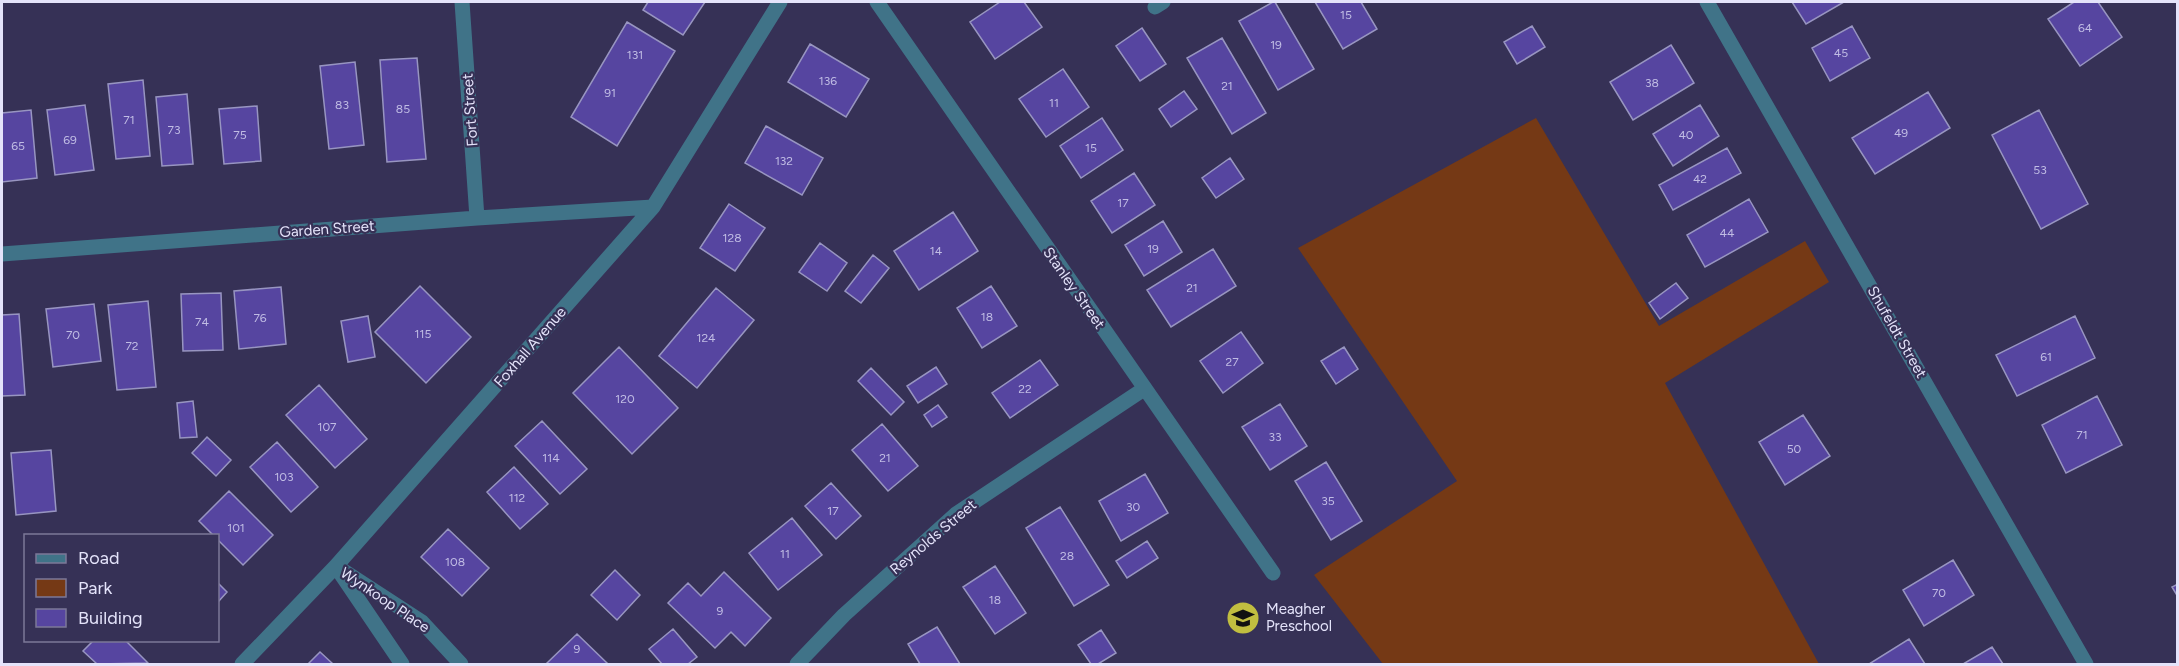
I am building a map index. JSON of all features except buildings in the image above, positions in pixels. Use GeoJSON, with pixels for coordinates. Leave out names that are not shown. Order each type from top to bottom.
{"type":"FeatureCollection","features":[{"type":"Feature","properties":{"kind":"street","name":"Fort Street"},"geometry":{"type":"LineString","coordinates":[[462,2],[477,218]]}},
{"type":"Feature","properties":{"kind":"street","name":"Foxhall Avenue"},"geometry":{"type":"LineString","coordinates":[[242,664],[336,566],[653,207],[780,2]]}},
{"type":"Feature","properties":{"kind":"street","name":"Stanley Street"},"geometry":{"type":"LineString","coordinates":[[877,2],[1273,573]]}},
{"type":"Feature","properties":{"kind":"street","name":"Shufeldt Street"},"geometry":{"type":"LineString","coordinates":[[1707,2],[2086,664]]}},
{"type":"Feature","properties":{"kind":"street","name":"Garden Street"},"geometry":{"type":"LineString","coordinates":[[2,254],[653,207]]}},
{"type":"Feature","properties":{"kind":"street","name":"Reynolds Street"},"geometry":{"type":"LineString","coordinates":[[797,664],[844,615],[956,514],[1144,389]]}},
{"type":"Feature","properties":{"kind":"street","name":"Wynkoop Place"},"geometry":{"type":"LineString","coordinates":[[336,566],[402,664]]}},
{"type":"Feature","properties":{"kind":"street","name":"Wynkoop Place"},"geometry":{"type":"LineString","coordinates":[[336,566],[422,622],[461,664]]}},
{"type":"Feature","properties":{"kind":"green space"},"geometry":{"type":"Polygon","coordinates":[[[1536,118],[1659,326],[1805,241],[1829,282],[1665,383],[1819,664],[1383,664],[1314,575],[1457,481],[1298,248],[1536,118]]]}},
{"type":"Feature","properties":{"kind":"place","name":"Meagher Preschool"},"geometry":{"type":"Point","coordinates":[1243,618]}}]}
